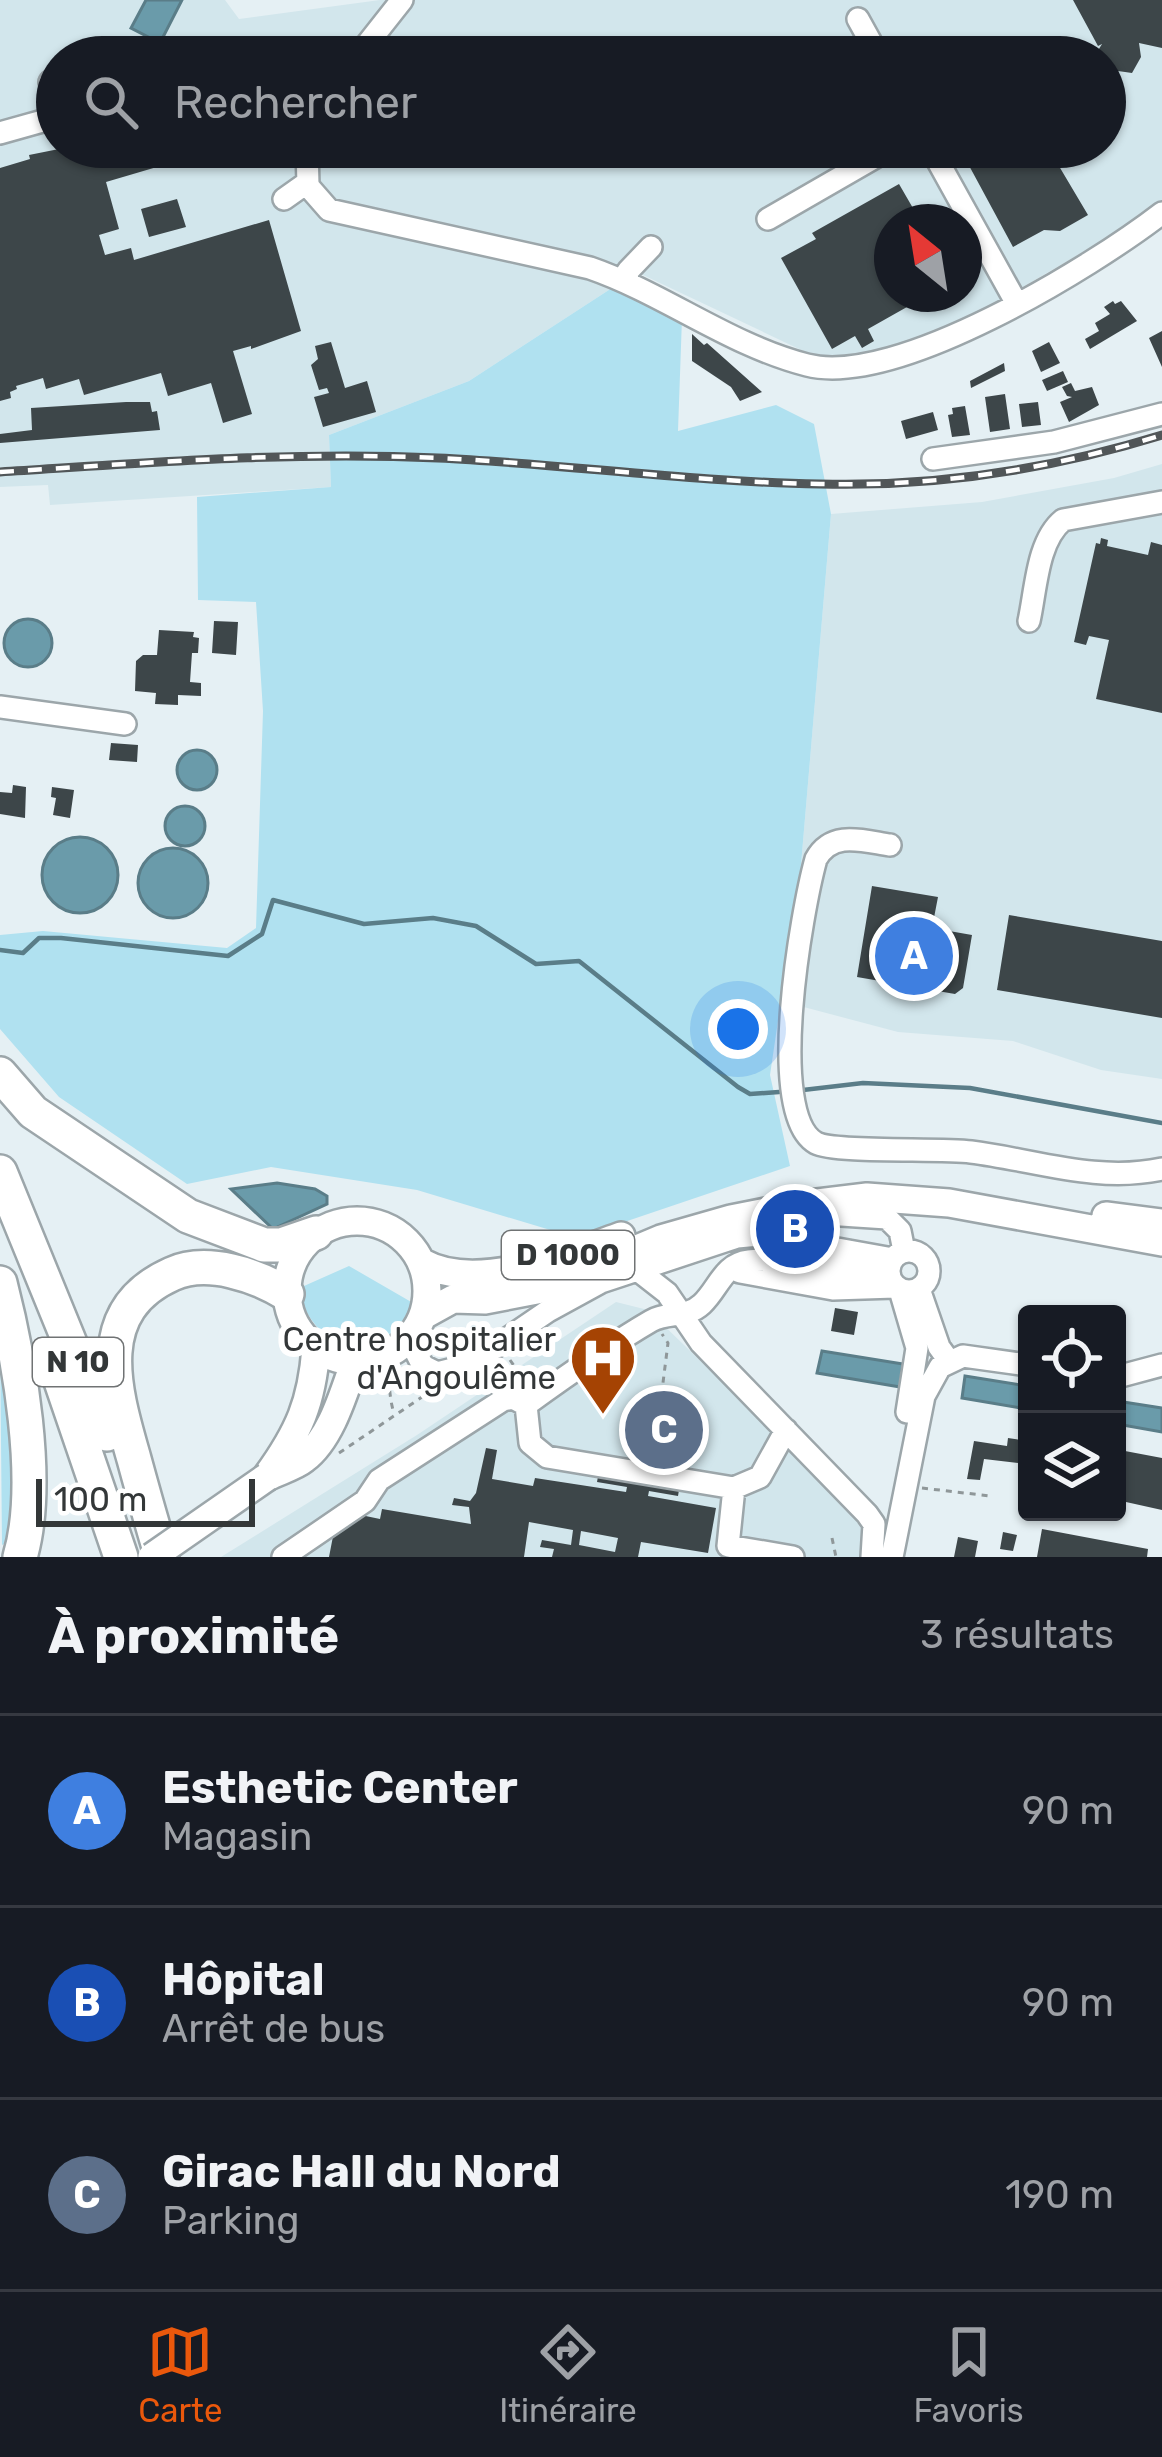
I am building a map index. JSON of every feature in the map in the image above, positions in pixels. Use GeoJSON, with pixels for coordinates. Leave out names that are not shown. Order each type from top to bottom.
{"type":"FeatureCollection","features":[{"type":"Feature","properties":{"kind":"highway"},"geometry":{"type":"LineString","coordinates":[[0,1074],[33,1112],[188,1216],[264,1245],[281,1245],[316,1233]]}},
{"type":"Feature","properties":{"kind":"highway","name":"N 10"},"geometry":{"type":"LineString","coordinates":[[0,1172],[106,1429],[141,1557]]}},
{"type":"Feature","properties":{"kind":"highway","name":"N 10"},"geometry":{"type":"LineString","coordinates":[[0,1225],[57,1368],[121,1557]]}},
{"type":"Feature","properties":{"kind":"highway"},"geometry":{"type":"LineString","coordinates":[[162,1557],[114,1389],[112,1358],[118,1334],[143,1294],[179,1270],[252,1276],[286,1294]]}},
{"type":"Feature","properties":{"kind":"highway"},"geometry":{"type":"LineString","coordinates":[[0,1283],[19,1370],[27,1459],[20,1557]]}},
{"type":"Feature","properties":{"kind":"main road","name":"D 1000"},"geometry":{"type":"LineString","coordinates":[[423,1263],[433,1269],[485,1274],[548,1262],[710,1209],[788,1191],[870,1180],[951,1184],[1162,1223]]}},
{"type":"Feature","properties":{"kind":"main road","name":"D 1000"},"geometry":{"type":"LineString","coordinates":[[417,1327],[453,1299],[485,1300],[542,1289],[661,1239],[762,1211],[867,1197],[949,1203],[1162,1242]]}},
{"type":"Feature","properties":{"kind":"main road"},"geometry":{"type":"LineString","coordinates":[[377,1222],[412,1245],[423,1263],[428,1280],[417,1327],[386,1355],[356,1361],[335,1358],[316,1348],[295,1324],[286,1294],[290,1271],[300,1250],[316,1233],[335,1223],[377,1222]]}},
{"type":"Feature","properties":{"kind":"main road"},"geometry":{"type":"LineString","coordinates":[[267,1477],[296,1436],[313,1386],[316,1348]]}},
{"type":"Feature","properties":{"kind":"main road"},"geometry":{"type":"LineString","coordinates":[[152,1557],[267,1477],[302,1461],[332,1421],[356,1361]]}},
{"type":"Feature","properties":{"kind":"street"},"geometry":{"type":"LineString","coordinates":[[374,36],[402,0]]}},
{"type":"Feature","properties":{"kind":"street"},"geometry":{"type":"LineString","coordinates":[[858,19],[867,36]]}},
{"type":"Feature","properties":{"kind":"street"},"geometry":{"type":"LineString","coordinates":[[0,133],[36,123]]}},
{"type":"Feature","properties":{"kind":"street"},"geometry":{"type":"LineString","coordinates":[[308,168],[316,198],[329,210],[590,268],[627,280],[723,333],[811,366],[835,368],[880,362],[923,349],[1017,304],[1162,213]]}},
{"type":"Feature","properties":{"kind":"street"},"geometry":{"type":"LineString","coordinates":[[768,219],[857,168]]}},
{"type":"Feature","properties":{"kind":"street"},"geometry":{"type":"LineString","coordinates":[[942,168],[1017,304]]}},
{"type":"Feature","properties":{"kind":"street"},"geometry":{"type":"LineString","coordinates":[[284,199],[308,182]]}},
{"type":"Feature","properties":{"kind":"street"},"geometry":{"type":"LineString","coordinates":[[627,280],[628,271],[651,247]]}},
{"type":"Feature","properties":{"kind":"street"},"geometry":{"type":"LineString","coordinates":[[933,459],[1054,442],[1162,414]]}},
{"type":"Feature","properties":{"kind":"street"},"geometry":{"type":"LineString","coordinates":[[1029,621],[1054,527],[1063,520],[1162,502]]}},
{"type":"Feature","properties":{"kind":"street"},"geometry":{"type":"LineString","coordinates":[[0,707],[125,724]]}},
{"type":"Feature","properties":{"kind":"street"},"geometry":{"type":"LineString","coordinates":[[890,845],[837,839],[821,850],[813,868],[788,1049],[793,1109],[807,1136],[830,1148],[949,1149],[1101,1174],[1162,1169]]}},
{"type":"Feature","properties":{"kind":"street"},"geometry":{"type":"LineString","coordinates":[[762,1211],[887,1218],[900,1231],[900,1274],[917,1365],[886,1513],[874,1525],[872,1557]]}},
{"type":"Feature","properties":{"kind":"street"},"geometry":{"type":"LineString","coordinates":[[417,1327],[423,1366],[440,1372],[469,1364],[577,1294],[635,1268],[718,1242],[759,1235],[900,1274],[949,1361]]}},
{"type":"Feature","properties":{"kind":"street"},"geometry":{"type":"LineString","coordinates":[[526,1405],[652,1320],[682,1317],[702,1304],[732,1267],[746,1261],[900,1274]]}},
{"type":"Feature","properties":{"kind":"street"},"geometry":{"type":"LineString","coordinates":[[635,1268],[667,1292],[701,1343],[874,1525],[898,1527]]}},
{"type":"Feature","properties":{"kind":"street"},"geometry":{"type":"LineString","coordinates":[[892,1557],[924,1396],[934,1375],[949,1361],[978,1356],[1018,1363]]}},
{"type":"Feature","properties":{"kind":"street"},"geometry":{"type":"LineString","coordinates":[[1126,1375],[1162,1365]]}},
{"type":"Feature","properties":{"kind":"street"},"geometry":{"type":"LineString","coordinates":[[283,1557],[365,1502],[379,1480],[503,1400],[513,1398],[526,1405]]}},
{"type":"Feature","properties":{"kind":"street"},"geometry":{"type":"LineString","coordinates":[[526,1405],[530,1443],[547,1457],[734,1488],[760,1478],[786,1430]]}},
{"type":"Feature","properties":{"kind":"street"},"geometry":{"type":"LineString","coordinates":[[734,1488],[728,1546],[793,1557]]}},
{"type":"Feature","properties":{"kind":"path"},"geometry":{"type":"LineString","coordinates":[[651,1473],[668,1343],[652,1320]]}},
{"type":"Feature","properties":{"kind":"path"},"geometry":{"type":"LineString","coordinates":[[386,1355],[395,1415]]}},
{"type":"Feature","properties":{"kind":"path"},"geometry":{"type":"LineString","coordinates":[[302,1461],[337,1454],[434,1389],[440,1372]]}},
{"type":"Feature","properties":{"kind":"path"},"geometry":{"type":"LineString","coordinates":[[914,1487],[990,1496]]}},
{"type":"Feature","properties":{"kind":"path"},"geometry":{"type":"LineString","coordinates":[[832,1538],[836,1557]]}},
{"type":"Feature","properties":{"kind":"shaded area"},"geometry":{"type":"Polygon","coordinates":[[[0,0],[225,0],[239,19],[380,0],[1162,0],[1162,202],[1131,224],[982,310],[982,204],[874,204],[874,312],[978,312],[930,336],[885,352],[816,357],[624,266],[615,286],[469,381],[329,435],[331,487],[50,505],[48,485],[0,487],[0,0]]]}},
{"type":"Feature","properties":{"kind":"shaded area"},"geometry":{"type":"Polygon","coordinates":[[[146,0],[182,0],[164,36],[146,36],[131,28],[146,0]]]}},
{"type":"Feature","properties":{"kind":"shaded area"},"geometry":{"type":"Polygon","coordinates":[[[615,286],[682,318],[678,431],[776,405],[814,424],[831,514],[801,865],[770,1075],[790,1166],[577,1238],[417,1190],[271,1167],[187,1184],[59,1097],[0,1029],[0,935],[43,931],[227,948],[256,928],[263,711],[256,602],[198,600],[197,497],[331,487],[329,435],[469,381],[615,286]]]}},
{"type":"Feature","properties":{"kind":"shaded area"},"geometry":{"type":"Polygon","coordinates":[[[1162,464],[1162,1079],[1101,1070],[1013,1041],[898,1032],[781,1001],[801,865],[831,514],[982,502],[1114,478],[1162,464]]]}},
{"type":"Feature","properties":{"kind":"shaded area"},"geometry":{"type":"Polygon","coordinates":[[[28,619],[45,626],[52,643],[45,660],[28,667],[11,660],[4,643],[11,626],[28,619]]]}},
{"type":"Feature","properties":{"kind":"shaded area"},"geometry":{"type":"Polygon","coordinates":[[[197,750],[211,756],[217,770],[211,784],[197,790],[183,784],[177,770],[183,756],[197,750]]]}},
{"type":"Feature","properties":{"kind":"shaded area"},"geometry":{"type":"Polygon","coordinates":[[[185,806],[199,812],[205,826],[199,840],[185,846],[171,840],[165,826],[171,812],[185,806]]]}},
{"type":"Feature","properties":{"kind":"shaded area"},"geometry":{"type":"Polygon","coordinates":[[[80,837],[107,848],[118,875],[107,902],[80,913],[53,902],[42,875],[53,848],[80,837]]]}},
{"type":"Feature","properties":{"kind":"shaded area"},"geometry":{"type":"Polygon","coordinates":[[[173,848],[198,858],[208,883],[198,908],[173,918],[148,908],[138,883],[148,858],[173,848]]]}},
{"type":"Feature","properties":{"kind":"shaded area"},"geometry":{"type":"Polygon","coordinates":[[[277,1183],[315,1189],[327,1196],[327,1204],[273,1229],[231,1189],[277,1183]]]}},
{"type":"Feature","properties":{"kind":"shaded area"},"geometry":{"type":"Polygon","coordinates":[[[349,1266],[413,1303],[387,1340],[371,1347],[337,1343],[322,1332],[299,1294],[304,1286],[349,1266]]]}},
{"type":"Feature","properties":{"kind":"shaded area","name":"Centre hospitalier d'Angoulême"},"geometry":{"type":"Polygon","coordinates":[[[616,1302],[648,1310],[863,1519],[862,1557],[221,1557],[417,1435],[616,1302]]]}},
{"type":"Feature","properties":{"kind":"shaded area"},"geometry":{"type":"Polygon","coordinates":[[[0,1333],[11,1381],[13,1539],[2,1545],[0,1333]]]}},
{"type":"Feature","properties":{"kind":"shaded area"},"geometry":{"type":"Polygon","coordinates":[[[822,1351],[903,1364],[900,1387],[817,1373],[822,1351]]]}},
{"type":"Feature","properties":{"kind":"shaded area"},"geometry":{"type":"Polygon","coordinates":[[[965,1376],[1018,1385],[1018,1407],[962,1398],[965,1376]]]}},
{"type":"Feature","properties":{"kind":"shaded area"},"geometry":{"type":"Polygon","coordinates":[[[1126,1402],[1162,1408],[1162,1432],[1126,1426],[1126,1402]]]}},
{"type":"Feature","properties":{"kind":"building"},"geometry":{"type":"Polygon","coordinates":[[[1073,0],[1162,0],[1162,48],[1139,43],[1141,57],[1132,73],[1126,72],[1126,36],[1093,36],[1073,0]]]}},
{"type":"Feature","properties":{"kind":"building"},"geometry":{"type":"Polygon","coordinates":[[[36,154],[36,168],[153,168],[106,182],[119,229],[99,235],[105,255],[131,248],[134,260],[269,220],[301,331],[233,351],[252,414],[223,423],[211,383],[168,396],[161,373],[84,395],[79,379],[46,389],[43,378],[16,386],[11,398],[0,401],[0,168],[30,159],[29,155],[36,154]]]}},
{"type":"Feature","properties":{"kind":"building"},"geometry":{"type":"Polygon","coordinates":[[[970,168],[1060,168],[1088,215],[1060,231],[1044,230],[1013,247],[970,168]]]}},
{"type":"Feature","properties":{"kind":"building"},"geometry":{"type":"Polygon","coordinates":[[[899,184],[911,204],[874,204],[874,312],[898,312],[868,329],[874,341],[862,348],[855,336],[832,349],[781,258],[816,239],[812,233],[899,184]]]}},
{"type":"Feature","properties":{"kind":"building"},"geometry":{"type":"Polygon","coordinates":[[[177,199],[186,227],[149,237],[141,209],[177,199]]]}},
{"type":"Feature","properties":{"kind":"building"},"geometry":{"type":"Polygon","coordinates":[[[1121,301],[1137,321],[1090,349],[1085,339],[1099,331],[1095,323],[1110,314],[1104,307],[1121,301]]]}},
{"type":"Feature","properties":{"kind":"building"},"geometry":{"type":"Polygon","coordinates":[[[1162,331],[1162,367],[1149,338],[1162,331]]]}},
{"type":"Feature","properties":{"kind":"building"},"geometry":{"type":"Polygon","coordinates":[[[692,334],[762,392],[740,401],[731,387],[692,361],[692,334]]]}},
{"type":"Feature","properties":{"kind":"building"},"geometry":{"type":"Polygon","coordinates":[[[331,342],[345,388],[367,381],[376,412],[323,427],[314,397],[329,393],[327,388],[319,390],[311,365],[318,359],[315,346],[331,342]]]}},
{"type":"Feature","properties":{"kind":"building"},"geometry":{"type":"Polygon","coordinates":[[[1049,342],[1060,363],[1041,372],[1032,351],[1049,342]]]}},
{"type":"Feature","properties":{"kind":"building"},"geometry":{"type":"Polygon","coordinates":[[[1004,363],[1005,371],[971,388],[970,381],[1004,363]]]}},
{"type":"Feature","properties":{"kind":"building"},"geometry":{"type":"Polygon","coordinates":[[[1063,371],[1068,382],[1047,391],[1042,380],[1063,371]]]}},
{"type":"Feature","properties":{"kind":"building"},"geometry":{"type":"Polygon","coordinates":[[[1071,383],[1075,391],[1092,387],[1099,405],[1069,422],[1060,402],[1072,397],[1062,387],[1071,383]]]}},
{"type":"Feature","properties":{"kind":"building"},"geometry":{"type":"Polygon","coordinates":[[[1005,394],[1010,429],[990,432],[985,397],[1005,394]]]}},
{"type":"Feature","properties":{"kind":"building"},"geometry":{"type":"Polygon","coordinates":[[[150,402],[160,430],[0,443],[0,434],[32,430],[31,408],[150,402]]]}},
{"type":"Feature","properties":{"kind":"building"},"geometry":{"type":"Polygon","coordinates":[[[1038,402],[1041,425],[1022,427],[1019,404],[1038,402]]]}},
{"type":"Feature","properties":{"kind":"building"},"geometry":{"type":"Polygon","coordinates":[[[965,406],[970,435],[952,437],[948,415],[953,414],[952,408],[965,406]]]}},
{"type":"Feature","properties":{"kind":"building"},"geometry":{"type":"Polygon","coordinates":[[[933,412],[938,430],[906,439],[901,421],[933,412]]]}},
{"type":"Feature","properties":{"kind":"building"},"geometry":{"type":"Polygon","coordinates":[[[1101,538],[1108,540],[1107,546],[1148,555],[1151,542],[1162,545],[1162,713],[1096,699],[1109,640],[1089,636],[1086,645],[1074,642],[1101,538]]]}},
{"type":"Feature","properties":{"kind":"building"},"geometry":{"type":"Polygon","coordinates":[[[214,621],[238,622],[236,655],[212,653],[214,621]]]}},
{"type":"Feature","properties":{"kind":"building"},"geometry":{"type":"Polygon","coordinates":[[[159,630],[194,632],[193,637],[199,638],[198,653],[192,653],[190,682],[201,683],[201,696],[178,695],[178,705],[155,704],[156,693],[135,691],[136,661],[143,655],[157,655],[159,630]]]}},
{"type":"Feature","properties":{"kind":"building"},"geometry":{"type":"Polygon","coordinates":[[[111,743],[138,745],[137,762],[109,760],[111,743]]]}},
{"type":"Feature","properties":{"kind":"building"},"geometry":{"type":"Polygon","coordinates":[[[13,785],[26,787],[25,818],[0,814],[0,792],[12,793],[13,785]]]}},
{"type":"Feature","properties":{"kind":"building"},"geometry":{"type":"Polygon","coordinates":[[[52,787],[74,790],[70,818],[53,815],[56,798],[51,797],[52,787]]]}},
{"type":"Feature","properties":{"kind":"building"},"geometry":{"type":"Polygon","coordinates":[[[872,886],[938,897],[932,928],[972,935],[963,988],[955,994],[857,977],[872,886]]]}},
{"type":"Feature","properties":{"kind":"building"},"geometry":{"type":"Polygon","coordinates":[[[1009,915],[1162,941],[1162,1018],[997,990],[1009,915]]]}},
{"type":"Feature","properties":{"kind":"building"},"geometry":{"type":"Polygon","coordinates":[[[835,1308],[858,1312],[854,1335],[831,1331],[835,1308]]]}},
{"type":"Feature","properties":{"kind":"building"},"geometry":{"type":"Polygon","coordinates":[[[1008,1438],[1018,1440],[1018,1463],[984,1459],[980,1480],[967,1479],[974,1441],[1007,1446],[1008,1438]]]}},
{"type":"Feature","properties":{"kind":"building","name":"Centre hospitalier d'Angoulême"},"geometry":{"type":"Polygon","coordinates":[[[486,1448],[497,1450],[492,1479],[533,1486],[535,1478],[626,1492],[627,1487],[597,1482],[599,1471],[680,1484],[678,1496],[649,1491],[648,1496],[716,1508],[708,1553],[641,1542],[638,1557],[552,1557],[554,1549],[540,1547],[542,1540],[571,1545],[573,1530],[529,1522],[524,1557],[329,1557],[339,1520],[355,1522],[356,1514],[380,1519],[382,1509],[471,1524],[469,1507],[452,1505],[454,1498],[470,1501],[486,1448]],[[581,1531],[579,1545],[615,1552],[618,1538],[581,1531]]]}},
{"type":"Feature","properties":{"kind":"building"},"geometry":{"type":"Polygon","coordinates":[[[1126,1451],[1162,1458],[1162,1510],[1126,1502],[1126,1451]]]}},
{"type":"Feature","properties":{"kind":"building"},"geometry":{"type":"Polygon","coordinates":[[[1042,1529],[1148,1549],[1147,1557],[1037,1557],[1042,1529]]]}},
{"type":"Feature","properties":{"kind":"building"},"geometry":{"type":"Polygon","coordinates":[[[1003,1532],[1017,1535],[1013,1551],[1000,1549],[1003,1532]]]}},
{"type":"Feature","properties":{"kind":"building"},"geometry":{"type":"Polygon","coordinates":[[[958,1537],[978,1541],[975,1557],[954,1557],[958,1537]]]}},
{"type":"Feature","properties":{"kind":"waterway"},"geometry":{"type":"LineString","coordinates":[[0,950],[23,953],[39,938],[61,938],[228,956],[262,934],[273,900],[364,924],[433,918],[476,926],[536,964],[579,961],[738,1087],[750,1094],[779,1092]]}},
{"type":"Feature","properties":{"kind":"waterway"},"geometry":{"type":"LineString","coordinates":[[803,1090],[863,1083],[970,1088],[1162,1123]]}},
{"type":"Feature","properties":{"kind":"railway"},"geometry":{"type":"LineString","coordinates":[[0,472],[219,459],[383,456],[772,483],[863,484],[993,473],[1162,435]]}},
{"type":"Feature","properties":{"kind":"place","name":"Esthetic Center"},"geometry":{"type":"Point","coordinates":[914,956]}},
{"type":"Feature","properties":{"kind":"place","name":"Hôpital"},"geometry":{"type":"Point","coordinates":[795,1229]}},
{"type":"Feature","properties":{"kind":"place","name":"Centre hospitalier d'Angoulême"},"geometry":{"type":"Point","coordinates":[603,1417]}},
{"type":"Feature","properties":{"kind":"place","name":"Girac Hall du Nord"},"geometry":{"type":"Point","coordinates":[664,1430]}}]}
